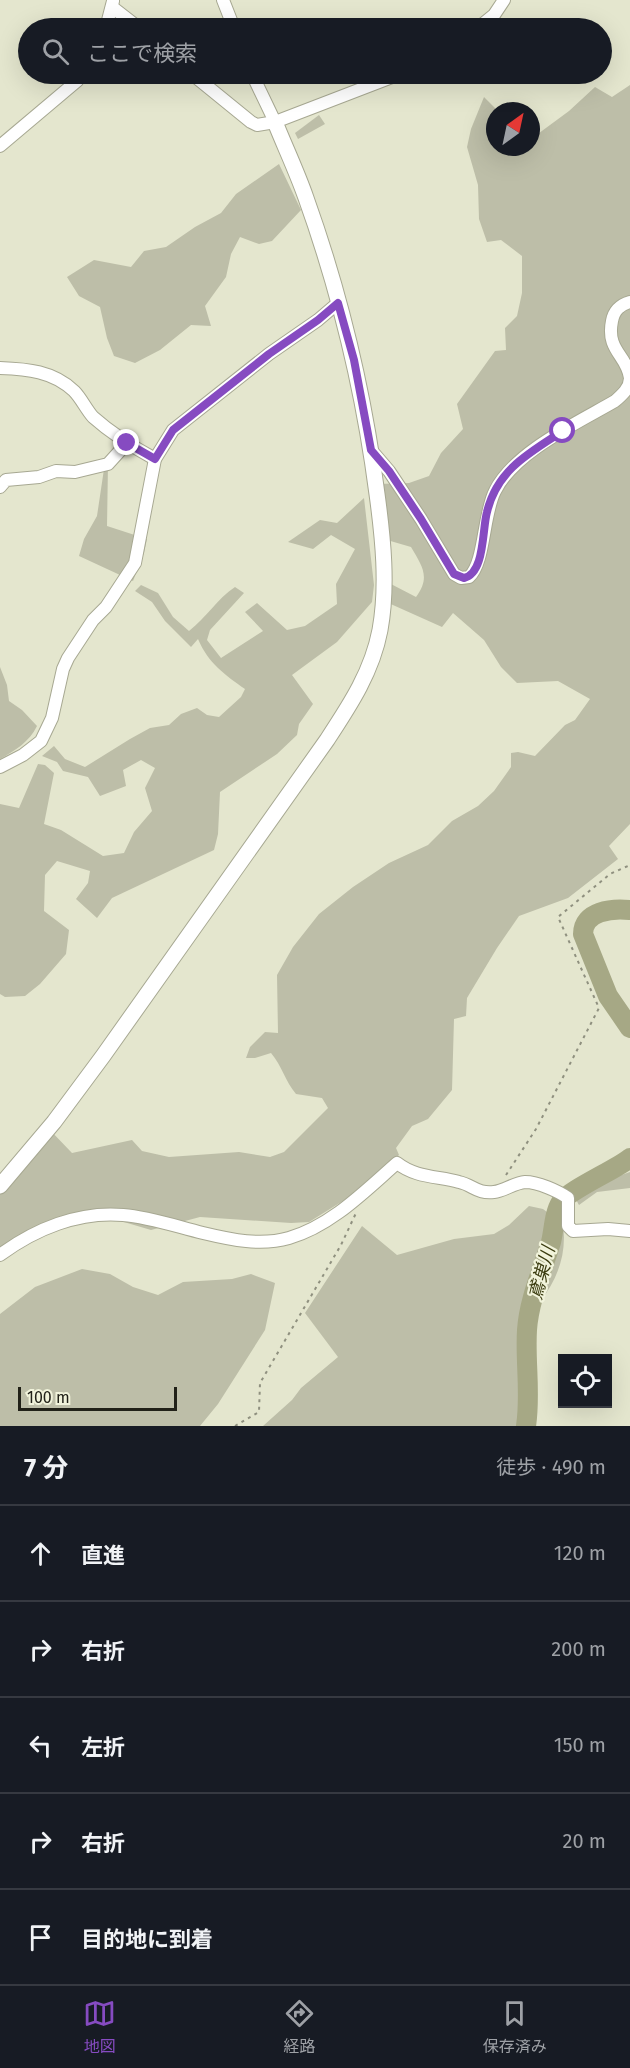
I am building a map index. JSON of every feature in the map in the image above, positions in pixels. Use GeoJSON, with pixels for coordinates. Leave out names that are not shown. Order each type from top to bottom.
{"type":"FeatureCollection","features":[{"type":"Feature","properties":{"kind":"street"},"geometry":{"type":"LineString","coordinates":[[223,0],[230,18]]}},
{"type":"Feature","properties":{"kind":"street"},"geometry":{"type":"LineString","coordinates":[[490,18],[504,0]]}},
{"type":"Feature","properties":{"kind":"street"},"geometry":{"type":"LineString","coordinates":[[109,18],[113,3],[129,18]]}},
{"type":"Feature","properties":{"kind":"street"},"geometry":{"type":"LineString","coordinates":[[0,146],[73,84]]}},
{"type":"Feature","properties":{"kind":"street"},"geometry":{"type":"LineString","coordinates":[[204,84],[251,122],[260,125],[275,122],[374,84]]}},
{"type":"Feature","properties":{"kind":"street"},"geometry":{"type":"LineString","coordinates":[[0,1186],[54,1122],[103,1056],[327,740],[357,694],[370,665],[380,630],[384,593],[383,545],[371,450],[354,360],[306,196],[257,84]]}},
{"type":"Feature","properties":{"kind":"street"},"geometry":{"type":"LineString","coordinates":[[371,450],[389,471],[454,574],[461,578],[469,577],[480,561],[485,518],[491,500],[506,472],[530,453],[615,401],[629,385],[630,377],[614,348],[610,331],[615,310],[630,302]]}},
{"type":"Feature","properties":{"kind":"street"},"geometry":{"type":"LineString","coordinates":[[0,766],[23,755],[41,741],[52,718],[63,669],[68,658],[135,563],[155,459],[173,430],[338,303]]}},
{"type":"Feature","properties":{"kind":"street"},"geometry":{"type":"LineString","coordinates":[[0,368],[35,369],[59,380],[74,391],[92,416],[127,443],[155,459]]}},
{"type":"Feature","properties":{"kind":"street"},"geometry":{"type":"LineString","coordinates":[[0,487],[6,480],[39,477],[56,471],[75,472],[108,464],[127,443]]}},
{"type":"Feature","properties":{"kind":"street"},"geometry":{"type":"LineString","coordinates":[[0,1255],[29,1236],[61,1222],[102,1214],[125,1215],[222,1238],[268,1242],[291,1238],[318,1226],[342,1210],[398,1163],[404,1168],[431,1178],[461,1182],[477,1191],[495,1192],[525,1182],[558,1190],[568,1198],[568,1226],[573,1231],[608,1229],[630,1231]]}},
{"type":"Feature","properties":{"kind":"path"},"geometry":{"type":"LineString","coordinates":[[495,1192],[536,1129],[599,1008],[558,917],[610,874],[630,865]]}},
{"type":"Feature","properties":{"kind":"path"},"geometry":{"type":"LineString","coordinates":[[235,1426],[260,1412],[260,1383],[341,1245],[359,1208]]}},
{"type":"Feature","properties":{"kind":"green space"},"geometry":{"type":"Polygon","coordinates":[[[630,85],[630,824],[609,846],[618,859],[568,898],[519,916],[467,998],[466,1016],[454,1019],[452,1090],[428,1119],[412,1126],[396,1148],[399,1155],[346,1199],[309,1222],[291,1223],[200,1217],[151,1230],[90,1212],[0,1251],[0,1181],[49,1129],[72,1153],[132,1140],[142,1151],[169,1157],[239,1152],[270,1157],[284,1152],[328,1108],[322,1098],[296,1094],[271,1053],[246,1058],[250,1047],[265,1032],[278,1033],[277,975],[293,947],[319,914],[353,887],[389,863],[428,845],[452,821],[478,806],[494,791],[511,767],[511,753],[518,752],[535,756],[565,725],[575,720],[590,699],[558,681],[517,683],[501,667],[484,640],[453,613],[442,627],[384,601],[389,583],[416,597],[421,590],[424,577],[411,547],[387,540],[378,484],[409,483],[429,476],[441,453],[463,429],[457,404],[495,351],[506,350],[505,328],[517,316],[522,293],[522,256],[501,240],[487,242],[479,219],[478,185],[467,147],[471,129],[484,97],[489,102],[486,102],[486,156],[540,156],[540,132],[569,111],[595,87],[612,97],[630,85]]]}},
{"type":"Feature","properties":{"kind":"green space"},"geometry":{"type":"Polygon","coordinates":[[[319,115],[325,124],[298,139],[295,133],[319,115]]]}},
{"type":"Feature","properties":{"kind":"green space"},"geometry":{"type":"Polygon","coordinates":[[[279,164],[301,210],[272,241],[259,244],[240,237],[231,254],[226,277],[205,306],[211,326],[191,325],[160,350],[135,363],[114,356],[100,307],[79,296],[67,277],[94,260],[131,267],[144,251],[166,247],[221,213],[236,194],[279,164]]]}},
{"type":"Feature","properties":{"kind":"green space"},"geometry":{"type":"Polygon","coordinates":[[[108,464],[107,526],[147,539],[133,581],[79,556],[84,539],[97,516],[104,469],[108,464]]]}},
{"type":"Feature","properties":{"kind":"green space"},"geometry":{"type":"Polygon","coordinates":[[[364,498],[374,585],[372,602],[337,642],[292,675],[313,704],[299,724],[297,735],[277,754],[220,792],[218,834],[214,850],[112,898],[97,918],[76,899],[88,883],[90,871],[57,861],[45,875],[44,911],[69,930],[66,954],[40,984],[25,996],[5,997],[0,994],[0,804],[19,808],[38,764],[45,765],[54,773],[44,824],[61,830],[103,856],[124,853],[134,832],[152,811],[145,788],[155,768],[141,760],[123,770],[126,786],[100,796],[88,777],[63,771],[57,762],[42,756],[54,746],[65,759],[85,767],[150,728],[169,725],[181,714],[197,708],[207,715],[219,717],[241,697],[245,689],[212,662],[198,639],[191,647],[165,621],[152,602],[135,591],[141,585],[158,593],[173,617],[189,631],[235,587],[244,593],[210,630],[207,640],[221,658],[263,631],[245,612],[257,603],[287,630],[305,626],[337,604],[336,584],[355,549],[331,535],[313,549],[288,542],[320,520],[337,523],[364,498]]]}},
{"type":"Feature","properties":{"kind":"green space"},"geometry":{"type":"Polygon","coordinates":[[[0,667],[7,685],[9,701],[22,710],[37,726],[22,745],[0,759],[0,667]]]}},
{"type":"Feature","properties":{"kind":"green space"},"geometry":{"type":"Polygon","coordinates":[[[630,1172],[630,1188],[597,1192],[579,1205],[575,1198],[604,1181],[630,1172]]]}},
{"type":"Feature","properties":{"kind":"green space"},"geometry":{"type":"Polygon","coordinates":[[[529,1206],[543,1209],[563,1224],[564,1235],[562,1256],[556,1275],[522,1329],[521,1366],[532,1426],[263,1426],[292,1400],[301,1388],[338,1357],[305,1313],[362,1226],[397,1255],[454,1239],[494,1234],[509,1225],[529,1206]]]}},
{"type":"Feature","properties":{"kind":"green space"},"geometry":{"type":"Polygon","coordinates":[[[82,1269],[110,1274],[133,1287],[158,1295],[183,1282],[232,1279],[251,1274],[275,1283],[265,1330],[218,1404],[200,1426],[0,1426],[0,1314],[35,1287],[82,1269]]]}},
{"type":"Feature","properties":{"kind":"waterway","name":"鳶巣川"},"geometry":{"type":"LineString","coordinates":[[630,910],[607,911],[593,916],[584,926],[583,934],[608,996],[630,1028]]}},
{"type":"Feature","properties":{"kind":"waterway","name":"鳶巣川"},"geometry":{"type":"LineString","coordinates":[[526,1426],[528,1319],[551,1242],[559,1206],[573,1192],[630,1158]]}},
{"type":"Feature","properties":{"kind":"route"},"geometry":{"type":"LineString","coordinates":[[127,443],[155,459],[173,430],[338,303],[354,360],[371,450],[389,471],[421,519],[448,566],[454,574],[464,578],[472,575],[480,561],[487,511],[496,488],[506,472],[563,431]]}}]}
